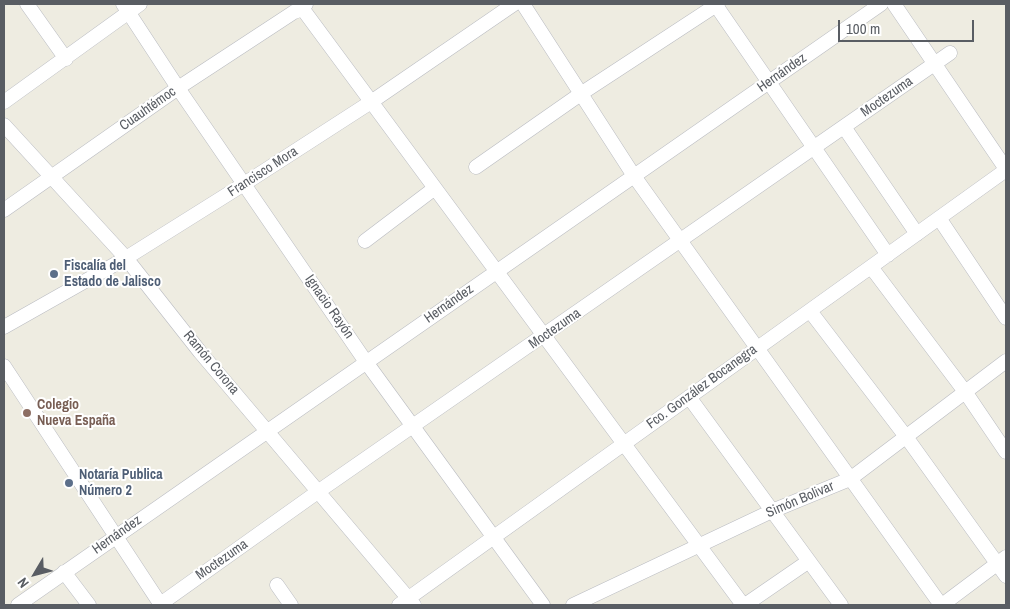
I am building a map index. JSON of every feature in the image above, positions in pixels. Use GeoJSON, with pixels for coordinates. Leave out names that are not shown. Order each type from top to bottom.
{"type":"FeatureCollection","features":[{"type":"Feature","properties":{"kind":"street"},"geometry":{"type":"LineString","coordinates":[[27,4],[66,59]]}},
{"type":"Feature","properties":{"kind":"street","name":"Francisco Mora"},"geometry":{"type":"LineString","coordinates":[[4,327],[126,258],[244,184],[371,102],[514,4]]}},
{"type":"Feature","properties":{"kind":"street"},"geometry":{"type":"LineString","coordinates":[[523,4],[634,176],[941,605],[1002,560]]}},
{"type":"Feature","properties":{"kind":"street"},"geometry":{"type":"LineString","coordinates":[[476,167],[582,93],[716,4],[888,255]]}},
{"type":"Feature","properties":{"kind":"street","name":"Hernández"},"geometry":{"type":"LineString","coordinates":[[18,605],[882,4]]}},
{"type":"Feature","properties":{"kind":"street"},"geometry":{"type":"LineString","coordinates":[[894,4],[1006,170],[1006,186]]}},
{"type":"Feature","properties":{"kind":"street"},"geometry":{"type":"LineString","coordinates":[[300,6],[744,605],[809,561]]}},
{"type":"Feature","properties":{"kind":"street","name":"Cuauhtémoc"},"geometry":{"type":"LineString","coordinates":[[4,210],[178,88],[300,6]]}},
{"type":"Feature","properties":{"kind":"street"},"geometry":{"type":"LineString","coordinates":[[4,102],[66,59],[130,7]]}},
{"type":"Feature","properties":{"kind":"street","name":"Ignacio Rayón"},"geometry":{"type":"LineString","coordinates":[[130,7],[178,88],[366,362],[492,538],[543,605]]}},
{"type":"Feature","properties":{"kind":"street","name":"Moctezuma"},"geometry":{"type":"LineString","coordinates":[[160,605],[319,491],[815,149],[950,53]]}},
{"type":"Feature","properties":{"kind":"street","name":"Ramón Corona"},"geometry":{"type":"LineString","coordinates":[[4,125],[53,176],[126,258],[200,352],[319,491],[407,603]]}},
{"type":"Feature","properties":{"kind":"street"},"geometry":{"type":"LineString","coordinates":[[844,127],[917,234]]}},
{"type":"Feature","properties":{"kind":"street","name":"Fco. González Bocanegra"},"geometry":{"type":"LineString","coordinates":[[407,603],[492,538],[1006,170]]}},
{"type":"Feature","properties":{"kind":"street"},"geometry":{"type":"LineString","coordinates":[[365,241],[435,188]]}},
{"type":"Feature","properties":{"kind":"street"},"geometry":{"type":"LineString","coordinates":[[939,218],[1006,318]]}},
{"type":"Feature","properties":{"kind":"street"},"geometry":{"type":"LineString","coordinates":[[871,267],[966,393],[1006,452]]}},
{"type":"Feature","properties":{"kind":"street"},"geometry":{"type":"LineString","coordinates":[[810,311],[1002,560],[1006,576]]}},
{"type":"Feature","properties":{"kind":"street","name":"Simón Bolivar"},"geometry":{"type":"LineString","coordinates":[[573,605],[772,511],[850,479],[966,393],[1006,360]]}},
{"type":"Feature","properties":{"kind":"street"},"geometry":{"type":"LineString","coordinates":[[4,366],[160,605]]}},
{"type":"Feature","properties":{"kind":"street"},"geometry":{"type":"LineString","coordinates":[[689,397],[841,605]]}},
{"type":"Feature","properties":{"kind":"street"},"geometry":{"type":"LineString","coordinates":[[64,572],[89,605]]}},
{"type":"Feature","properties":{"kind":"street"},"geometry":{"type":"LineString","coordinates":[[277,585],[290,605]]}},
{"type":"Feature","properties":{"kind":"place","name":"Fiscalía del Estado de Jalisco"},"geometry":{"type":"Point","coordinates":[54,274]}},
{"type":"Feature","properties":{"kind":"place","name":"Colegio Nueva España"},"geometry":{"type":"Point","coordinates":[27,413]}},
{"type":"Feature","properties":{"kind":"place","name":"Notaría Publica Número 2"},"geometry":{"type":"Point","coordinates":[69,483]}}]}
